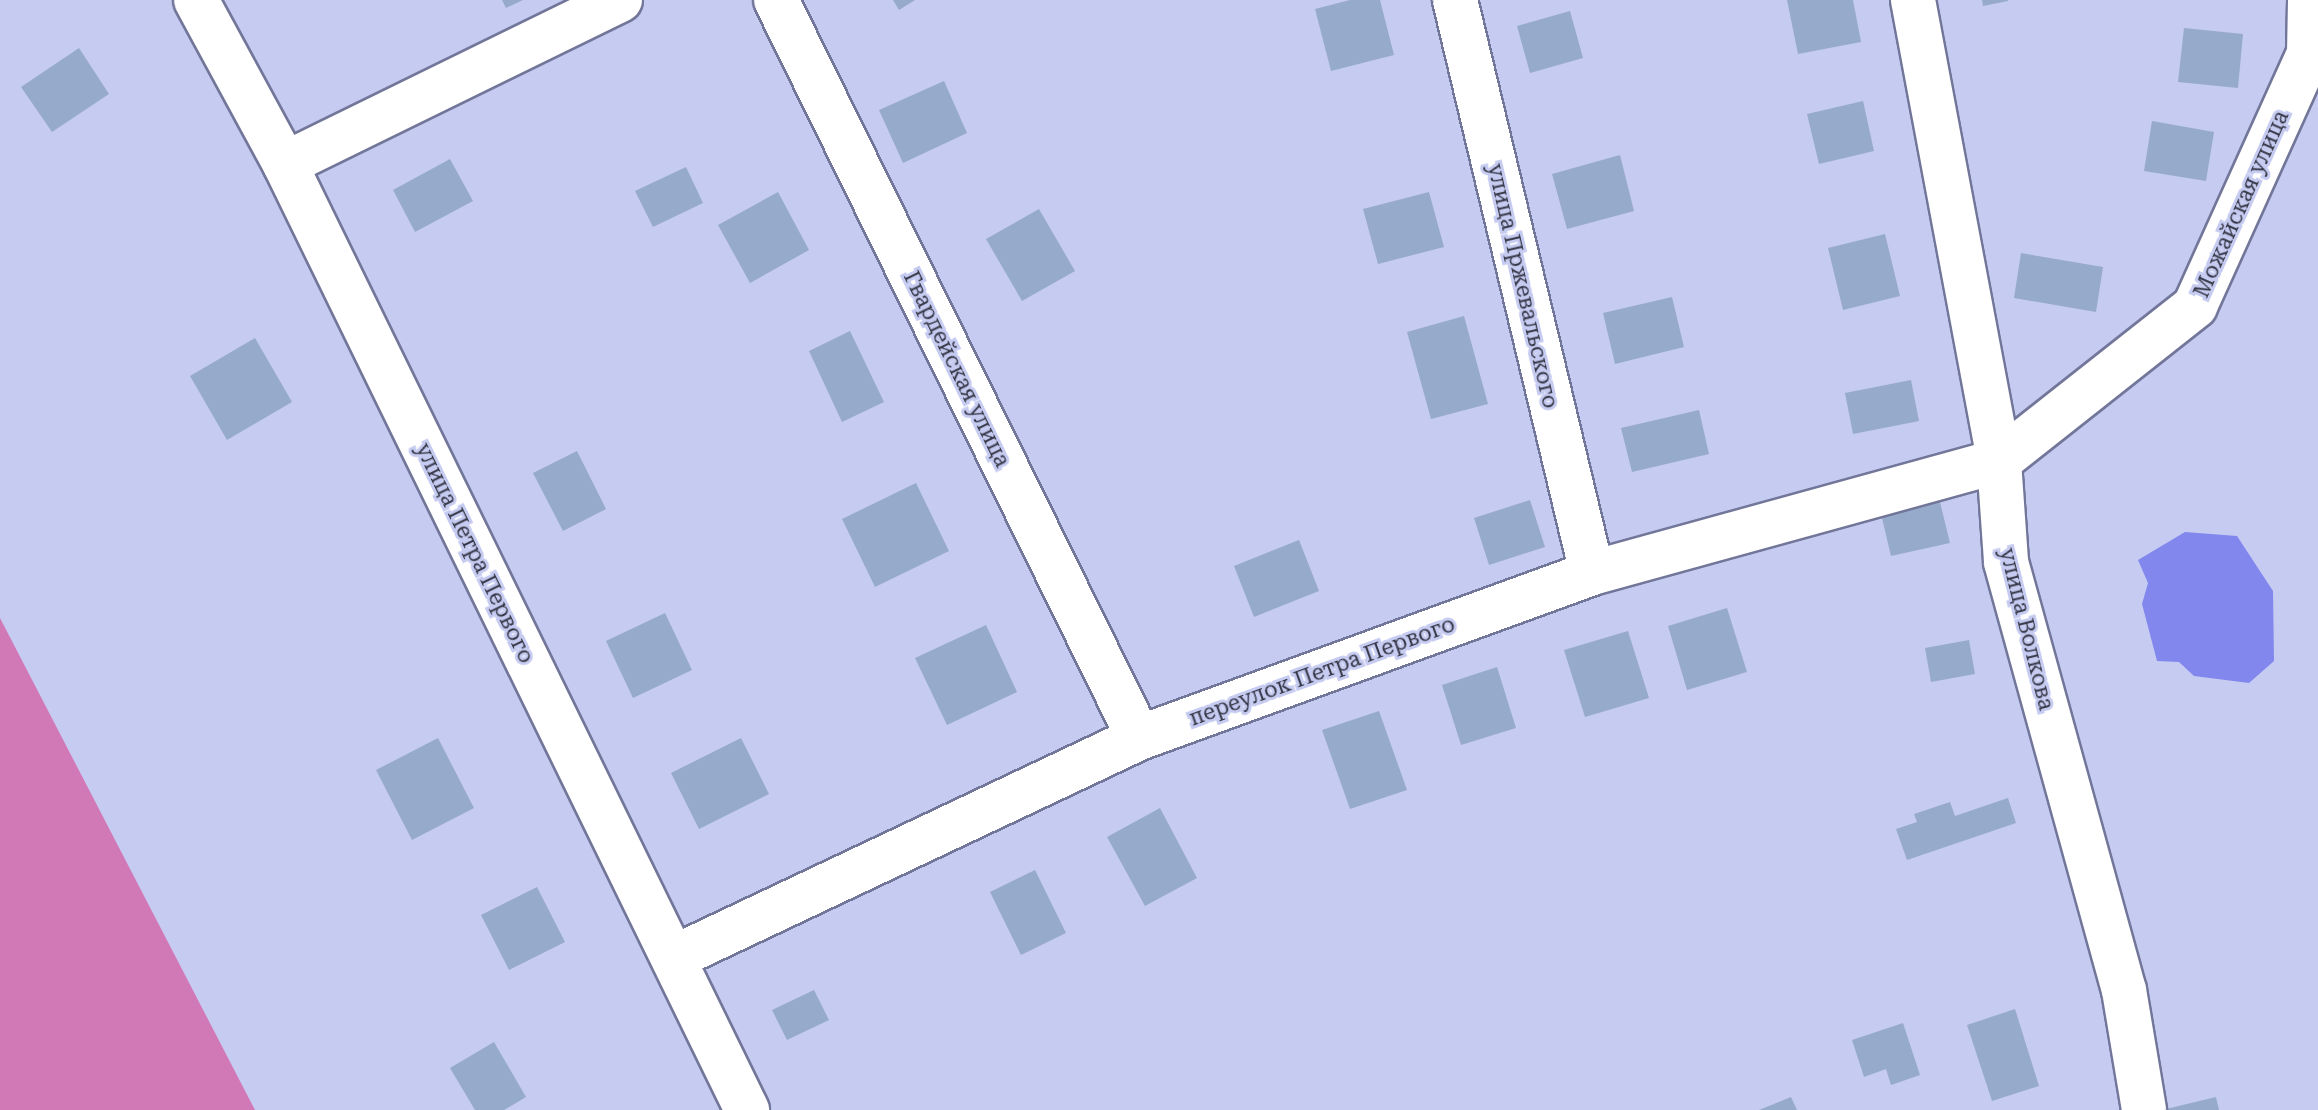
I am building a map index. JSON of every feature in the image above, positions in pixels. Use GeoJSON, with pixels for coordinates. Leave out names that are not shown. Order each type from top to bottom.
{"type":"FeatureCollection","features":[{"type":"Feature","properties":{"kind":"street","name":"улица Петра Первого"},"geometry":{"type":"LineString","coordinates":[[196,0],[285,164],[747,1110]]}},
{"type":"Feature","properties":{"kind":"street"},"geometry":{"type":"LineString","coordinates":[[285,164],[620,0]]}},
{"type":"Feature","properties":{"kind":"street","name":"Гвардейская улица"},"geometry":{"type":"LineString","coordinates":[[776,0],[1139,738]]}},
{"type":"Feature","properties":{"kind":"street","name":"улица Пржевальского"},"geometry":{"type":"LineString","coordinates":[[1455,0],[1592,573]]}},
{"type":"Feature","properties":{"kind":"street","name":"улица Волкова"},"geometry":{"type":"LineString","coordinates":[[1913,0],[1999,461],[2006,562],[2124,990],[2144,1110]]}},
{"type":"Feature","properties":{"kind":"street","name":"Можайская улица"},"geometry":{"type":"LineString","coordinates":[[1999,461],[2195,306],[2309,53],[2310,0]]}},
{"type":"Feature","properties":{"kind":"street","name":"переулок Петра Первого"},"geometry":{"type":"LineString","coordinates":[[673,958],[1139,738],[1592,573],[1999,461]]}},
{"type":"Feature","properties":{"kind":"shaded area"},"geometry":{"type":"Polygon","coordinates":[[[0,618],[255,1110],[0,1110],[0,618]]]}},
{"type":"Feature","properties":{"kind":"water"},"geometry":{"type":"Polygon","coordinates":[[[2185,532],[2237,536],[2273,591],[2274,661],[2249,683],[2194,676],[2179,662],[2157,661],[2142,604],[2148,583],[2138,560],[2185,532]]]}},
{"type":"Feature","properties":{"kind":"building"},"geometry":{"type":"Polygon","coordinates":[[[502,0],[523,0],[506,8],[502,0]]]}},
{"type":"Feature","properties":{"kind":"building"},"geometry":{"type":"Polygon","coordinates":[[[893,0],[915,0],[899,10],[893,0]]]}},
{"type":"Feature","properties":{"kind":"building"},"geometry":{"type":"Polygon","coordinates":[[[1350,0],[1380,0],[1394,55],[1331,71],[1315,9],[1350,0]]]}},
{"type":"Feature","properties":{"kind":"building"},"geometry":{"type":"Polygon","coordinates":[[[1787,0],[1853,0],[1861,42],[1798,54],[1787,0]]]}},
{"type":"Feature","properties":{"kind":"building"},"geometry":{"type":"Polygon","coordinates":[[[1982,0],[2008,0],[2008,1],[1983,6],[1982,0]]]}},
{"type":"Feature","properties":{"kind":"building"},"geometry":{"type":"Polygon","coordinates":[[[1570,11],[1583,58],[1530,73],[1517,26],[1570,11]]]}},
{"type":"Feature","properties":{"kind":"building"},"geometry":{"type":"Polygon","coordinates":[[[2184,28],[2243,34],[2238,88],[2178,82],[2184,28]]]}},
{"type":"Feature","properties":{"kind":"building"},"geometry":{"type":"Polygon","coordinates":[[[79,48],[109,94],[52,132],[21,87],[79,48]]]}},
{"type":"Feature","properties":{"kind":"building"},"geometry":{"type":"Polygon","coordinates":[[[944,81],[967,133],[903,163],[879,110],[944,81]]]}},
{"type":"Feature","properties":{"kind":"building"},"geometry":{"type":"Polygon","coordinates":[[[1863,101],[1874,151],[1819,164],[1807,114],[1863,101]]]}},
{"type":"Feature","properties":{"kind":"building"},"geometry":{"type":"Polygon","coordinates":[[[2152,121],[2214,132],[2206,181],[2144,171],[2152,121]]]}},
{"type":"Feature","properties":{"kind":"building"},"geometry":{"type":"Polygon","coordinates":[[[1620,155],[1634,211],[1567,229],[1552,174],[1620,155]]]}},
{"type":"Feature","properties":{"kind":"building"},"geometry":{"type":"Polygon","coordinates":[[[450,159],[473,201],[415,232],[393,190],[450,159]]]}},
{"type":"Feature","properties":{"kind":"building"},"geometry":{"type":"Polygon","coordinates":[[[686,167],[703,203],[653,227],[635,191],[686,167]]]}},
{"type":"Feature","properties":{"kind":"building"},"geometry":{"type":"Polygon","coordinates":[[[778,192],[809,250],[750,283],[718,225],[778,192]]]}},
{"type":"Feature","properties":{"kind":"building"},"geometry":{"type":"Polygon","coordinates":[[[1429,192],[1444,247],[1378,264],[1363,209],[1429,192]]]}},
{"type":"Feature","properties":{"kind":"building"},"geometry":{"type":"Polygon","coordinates":[[[1039,209],[1075,271],[1022,301],[986,239],[1039,209]]]}},
{"type":"Feature","properties":{"kind":"building"},"geometry":{"type":"Polygon","coordinates":[[[1885,234],[1900,296],[1843,310],[1828,248],[1885,234]]]}},
{"type":"Feature","properties":{"kind":"building"},"geometry":{"type":"Polygon","coordinates":[[[2021,253],[2103,267],[2096,312],[2014,298],[2021,253]]]}},
{"type":"Feature","properties":{"kind":"building"},"geometry":{"type":"Polygon","coordinates":[[[1672,297],[1684,347],[1615,364],[1603,313],[1672,297]]]}},
{"type":"Feature","properties":{"kind":"building"},"geometry":{"type":"Polygon","coordinates":[[[1464,316],[1488,404],[1431,419],[1407,332],[1464,316]]]}},
{"type":"Feature","properties":{"kind":"building"},"geometry":{"type":"Polygon","coordinates":[[[850,331],[884,402],[842,422],[809,351],[850,331]]]}},
{"type":"Feature","properties":{"kind":"building"},"geometry":{"type":"Polygon","coordinates":[[[255,338],[292,402],[227,440],[190,376],[255,338]]]}},
{"type":"Feature","properties":{"kind":"building"},"geometry":{"type":"Polygon","coordinates":[[[1911,380],[1919,421],[1853,434],[1845,393],[1911,380]]]}},
{"type":"Feature","properties":{"kind":"building"},"geometry":{"type":"Polygon","coordinates":[[[1699,410],[1709,454],[1632,472],[1621,428],[1699,410]]]}},
{"type":"Feature","properties":{"kind":"building"},"geometry":{"type":"Polygon","coordinates":[[[577,451],[606,509],[563,531],[533,473],[577,451]]]}},
{"type":"Feature","properties":{"kind":"building"},"geometry":{"type":"Polygon","coordinates":[[[916,483],[949,551],[875,587],[842,519],[916,483]]]}},
{"type":"Feature","properties":{"kind":"building"},"geometry":{"type":"Polygon","coordinates":[[[1530,500],[1545,547],[1489,565],[1474,518],[1530,500]]]}},
{"type":"Feature","properties":{"kind":"building"},"geometry":{"type":"Polygon","coordinates":[[[1940,502],[1950,543],[1891,556],[1881,514],[1940,502]]]}},
{"type":"Feature","properties":{"kind":"building"},"geometry":{"type":"Polygon","coordinates":[[[1299,540],[1319,591],[1254,617],[1234,566],[1299,540]]]}},
{"type":"Feature","properties":{"kind":"building"},"geometry":{"type":"Polygon","coordinates":[[[1727,608],[1747,672],[1687,690],[1668,626],[1727,608]]]}},
{"type":"Feature","properties":{"kind":"building"},"geometry":{"type":"Polygon","coordinates":[[[665,613],[692,670],[633,698],[606,641],[665,613]]]}},
{"type":"Feature","properties":{"kind":"building"},"geometry":{"type":"Polygon","coordinates":[[[986,625],[1017,692],[947,725],[915,658],[986,625]]]}},
{"type":"Feature","properties":{"kind":"building"},"geometry":{"type":"Polygon","coordinates":[[[1628,631],[1649,698],[1585,717],[1564,650],[1628,631]]]}},
{"type":"Feature","properties":{"kind":"building"},"geometry":{"type":"Polygon","coordinates":[[[1969,640],[1975,674],[1931,682],[1925,648],[1969,640]]]}},
{"type":"Feature","properties":{"kind":"building"},"geometry":{"type":"Polygon","coordinates":[[[1497,667],[1516,728],[1461,745],[1442,685],[1497,667]]]}},
{"type":"Feature","properties":{"kind":"building"},"geometry":{"type":"Polygon","coordinates":[[[1379,711],[1407,790],[1350,809],[1322,730],[1379,711]]]}},
{"type":"Feature","properties":{"kind":"building"},"geometry":{"type":"Polygon","coordinates":[[[438,738],[474,808],[412,840],[376,770],[438,738]]]}},
{"type":"Feature","properties":{"kind":"building"},"geometry":{"type":"Polygon","coordinates":[[[741,738],[769,794],[699,829],[671,773],[741,738]]]}},
{"type":"Feature","properties":{"kind":"building"},"geometry":{"type":"Polygon","coordinates":[[[2008,798],[2016,823],[1907,860],[1896,829],[1917,822],[1914,814],[1950,802],[1955,816],[2008,798]]]}},
{"type":"Feature","properties":{"kind":"building"},"geometry":{"type":"Polygon","coordinates":[[[1160,808],[1197,878],[1145,906],[1107,837],[1160,808]]]}},
{"type":"Feature","properties":{"kind":"building"},"geometry":{"type":"Polygon","coordinates":[[[1035,870],[1066,933],[1021,955],[990,892],[1035,870]]]}},
{"type":"Feature","properties":{"kind":"building"},"geometry":{"type":"Polygon","coordinates":[[[537,887],[565,942],[509,970],[481,915],[537,887]]]}},
{"type":"Feature","properties":{"kind":"building"},"geometry":{"type":"Polygon","coordinates":[[[814,990],[829,1020],[787,1040],[772,1010],[814,990]]]}},
{"type":"Feature","properties":{"kind":"building"},"geometry":{"type":"Polygon","coordinates":[[[2015,1009],[2039,1086],[1992,1101],[1967,1025],[2015,1009]]]}},
{"type":"Feature","properties":{"kind":"building"},"geometry":{"type":"Polygon","coordinates":[[[1903,1023],[1920,1075],[1891,1085],[1886,1069],[1864,1077],[1852,1040],[1903,1023]]]}},
{"type":"Feature","properties":{"kind":"building"},"geometry":{"type":"Polygon","coordinates":[[[494,1042],[526,1097],[504,1110],[475,1110],[450,1068],[494,1042]]]}},
{"type":"Feature","properties":{"kind":"building"},"geometry":{"type":"Polygon","coordinates":[[[1791,1097],[1797,1110],[1759,1110],[1791,1097]]]}},
{"type":"Feature","properties":{"kind":"building"},"geometry":{"type":"Polygon","coordinates":[[[2216,1097],[2219,1110],[2166,1110],[2166,1109],[2216,1097]]]}}]}
